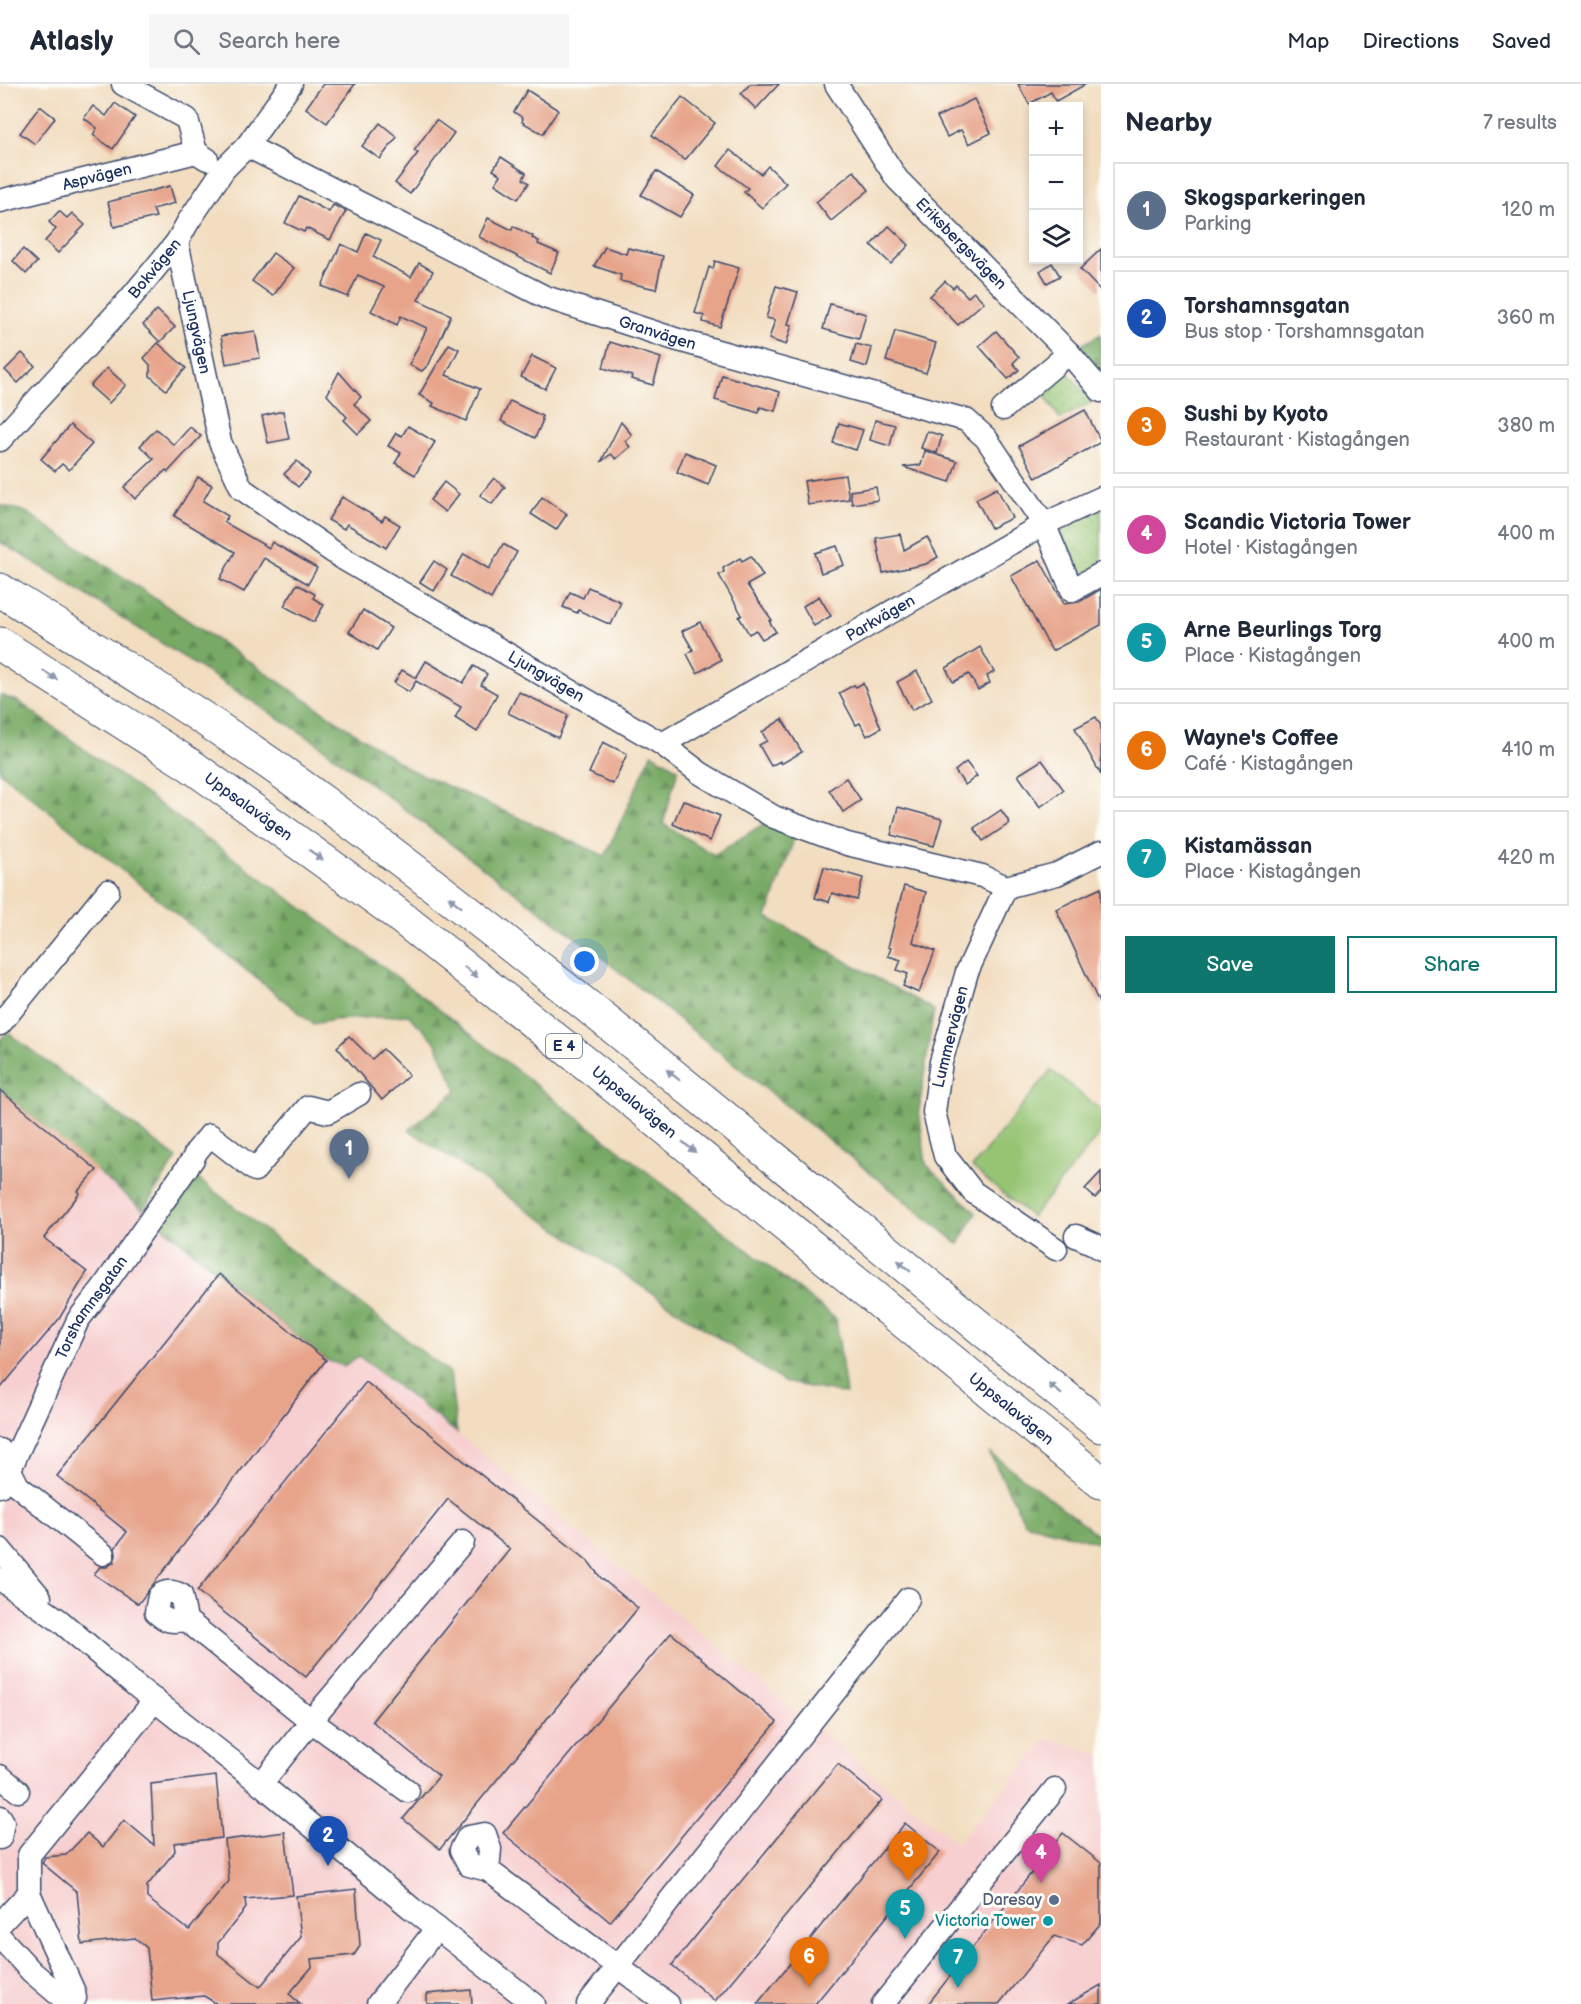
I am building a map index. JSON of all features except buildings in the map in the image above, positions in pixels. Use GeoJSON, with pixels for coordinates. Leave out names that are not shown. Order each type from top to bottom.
{"type":"FeatureCollection","features":[{"type":"Feature","properties":{"kind":"highway"},"geometry":{"type":"LineString","coordinates":[[0,590],[213,725],[323,801],[412,868],[630,1039],[861,1228],[922,1282],[1101,1426]]}},
{"type":"Feature","properties":{"kind":"highway","name":"Uppsalavägen"},"geometry":{"type":"LineString","coordinates":[[0,644],[190,765],[388,907],[598,1073],[1101,1482]]}},
{"type":"Feature","properties":{"kind":"street"},"geometry":{"type":"LineString","coordinates":[[123,84],[187,119],[196,152],[224,169]]}},
{"type":"Feature","properties":{"kind":"street","name":"Bokvägen"},"geometry":{"type":"LineString","coordinates":[[0,440],[128,301],[177,242],[224,169],[247,146],[291,84]]}},
{"type":"Feature","properties":{"kind":"street","name":"Eriksbergsvägen"},"geometry":{"type":"LineString","coordinates":[[836,84],[897,179],[1069,352],[1101,391]]}},
{"type":"Feature","properties":{"kind":"street","name":"Granvägen"},"geometry":{"type":"LineString","coordinates":[[247,146],[545,297],[678,340],[966,420],[986,438],[1044,524],[1072,590],[1101,574]]}},
{"type":"Feature","properties":{"kind":"street","name":"Aspvägen"},"geometry":{"type":"LineString","coordinates":[[0,201],[196,152]]}},
{"type":"Feature","properties":{"kind":"street","name":"Ljungvägen"},"geometry":{"type":"LineString","coordinates":[[177,242],[220,442],[242,489],[342,558],[663,744],[700,772],[774,817],[847,844],[982,876],[1006,887]]}},
{"type":"Feature","properties":{"kind":"street"},"geometry":{"type":"LineString","coordinates":[[1003,410],[1069,352]]}},
{"type":"Feature","properties":{"kind":"street","name":"Parkvägen"},"geometry":{"type":"LineString","coordinates":[[663,744],[1044,524],[1101,498]]}},
{"type":"Feature","properties":{"kind":"street"},"geometry":{"type":"LineString","coordinates":[[1006,887],[1057,874],[1101,852]]}},
{"type":"Feature","properties":{"kind":"street","name":"Lummervägen"},"geometry":{"type":"LineString","coordinates":[[1006,887],[967,972],[942,1062],[934,1112],[945,1156],[973,1192],[1056,1249]]}},
{"type":"Feature","properties":{"kind":"street"},"geometry":{"type":"LineString","coordinates":[[0,1024],[108,891]]}},
{"type":"Feature","properties":{"kind":"street","name":"Torshamnsgatan"},"geometry":{"type":"LineString","coordinates":[[103,1554],[18,1485],[3,1470],[78,1320],[210,1135],[255,1170],[308,1107],[328,1112],[359,1094]]}},
{"type":"Feature","properties":{"kind":"street"},"geometry":{"type":"LineString","coordinates":[[1076,1236],[1094,1244],[1101,1250]]}},
{"type":"Feature","properties":{"kind":"street"},"geometry":{"type":"LineString","coordinates":[[261,1784],[311,1721],[463,1542]]}},
{"type":"Feature","properties":{"kind":"street"},"geometry":{"type":"LineString","coordinates":[[0,1549],[60,1621]]}},
{"type":"Feature","properties":{"kind":"street"},"geometry":{"type":"LineString","coordinates":[[0,1579],[60,1621],[154,1700],[534,2004]]}},
{"type":"Feature","properties":{"kind":"street"},"geometry":{"type":"LineString","coordinates":[[588,2004],[908,1599]]}},
{"type":"Feature","properties":{"kind":"street"},"geometry":{"type":"LineString","coordinates":[[186,1620],[311,1721],[408,1791]]}},
{"type":"Feature","properties":{"kind":"street"},"geometry":{"type":"LineString","coordinates":[[0,1937],[32,1972],[65,2001],[71,2002],[75,1998],[29,1893],[29,1855],[154,1700]]}},
{"type":"Feature","properties":{"kind":"street"},"geometry":{"type":"LineString","coordinates":[[0,1776],[18,1791]]}},
{"type":"Feature","properties":{"kind":"street"},"geometry":{"type":"LineString","coordinates":[[883,2004],[1055,1789]]}},
{"type":"Feature","properties":{"kind":"street"},"geometry":{"type":"LineString","coordinates":[[0,1817],[3,1822],[0,1838]]}},
{"type":"Feature","properties":{"kind":"street"},"geometry":{"type":"LineString","coordinates":[[488,1870],[668,2004]]}},
{"type":"Feature","properties":{"kind":"street"},"geometry":{"type":"LineString","coordinates":[[0,1924],[29,1893]]}},
{"type":"Feature","properties":{"kind":"street"},"geometry":{"type":"LineString","coordinates":[[378,2004],[437,1928]]}},
{"type":"Feature","properties":{"kind":"shaded area"},"geometry":{"type":"Polygon","coordinates":[[[0,1090],[219,1274],[326,1360],[344,1366],[358,1356],[457,1433],[957,1844],[1047,1738],[1101,1754],[1101,2004],[0,2004],[0,1090]]]}},
{"type":"Feature","properties":{"kind":"green space"},"geometry":{"type":"Polygon","coordinates":[[[1101,334],[1101,377],[1078,347],[1101,334]]]}},
{"type":"Feature","properties":{"kind":"green space"},"geometry":{"type":"Polygon","coordinates":[[[1065,369],[1092,402],[1060,419],[1040,388],[1065,369]]]}},
{"type":"Feature","properties":{"kind":"green space"},"geometry":{"type":"Polygon","coordinates":[[[0,505],[26,512],[409,769],[605,856],[652,753],[678,769],[663,824],[714,855],[771,819],[796,833],[767,917],[934,1010],[919,1110],[926,1164],[976,1213],[959,1244],[591,949],[311,739],[0,542],[0,505]]]}},
{"type":"Feature","properties":{"kind":"green space"},"geometry":{"type":"Polygon","coordinates":[[[1101,508],[1101,566],[1082,576],[1059,531],[1101,508]]]}},
{"type":"Feature","properties":{"kind":"green space"},"geometry":{"type":"Polygon","coordinates":[[[0,695],[19,702],[401,980],[836,1319],[846,1394],[784,1382],[409,1130],[457,1090],[434,1040],[408,1015],[334,1020],[313,1024],[0,772],[0,695]]]}},
{"type":"Feature","properties":{"kind":"green space"},"geometry":{"type":"Polygon","coordinates":[[[7,1032],[177,1158],[143,1210],[0,1090],[0,1041],[7,1032]]]}},
{"type":"Feature","properties":{"kind":"green space"},"geometry":{"type":"Polygon","coordinates":[[[1051,1070],[1101,1110],[1101,1132],[1032,1217],[972,1168],[1051,1070]]]}},
{"type":"Feature","properties":{"kind":"green space"},"geometry":{"type":"Polygon","coordinates":[[[197,1178],[450,1373],[457,1433],[359,1356],[344,1366],[326,1360],[162,1226],[197,1178]]]}},
{"type":"Feature","properties":{"kind":"green space"},"geometry":{"type":"Polygon","coordinates":[[[989,1452],[1101,1537],[1101,1543],[1025,1523],[989,1452]]]}},
{"type":"Feature","properties":{"kind":"place","name":"Skogsparkeringen"},"geometry":{"type":"Point","coordinates":[349,1179]}},
{"type":"Feature","properties":{"kind":"place","name":"Torshamnsgatan"},"geometry":{"type":"Point","coordinates":[328,1866]}},
{"type":"Feature","properties":{"kind":"place","name":"Sushi by Kyoto"},"geometry":{"type":"Point","coordinates":[908,1881]}},
{"type":"Feature","properties":{"kind":"place","name":"Scandic Victoria Tower"},"geometry":{"type":"Point","coordinates":[1041,1883]}},
{"type":"Feature","properties":{"kind":"place","name":"Daresay"},"geometry":{"type":"Point","coordinates":[1054,1900]}},
{"type":"Feature","properties":{"kind":"place","name":"Victoria Tower"},"geometry":{"type":"Point","coordinates":[1048,1921]}},
{"type":"Feature","properties":{"kind":"place","name":"Arne Beurlings Torg"},"geometry":{"type":"Point","coordinates":[905,1939]}},
{"type":"Feature","properties":{"kind":"place","name":"Wayne's Coffee"},"geometry":{"type":"Point","coordinates":[809,1987]}},
{"type":"Feature","properties":{"kind":"place","name":"Kistamässan"},"geometry":{"type":"Point","coordinates":[958,1988]}}]}
